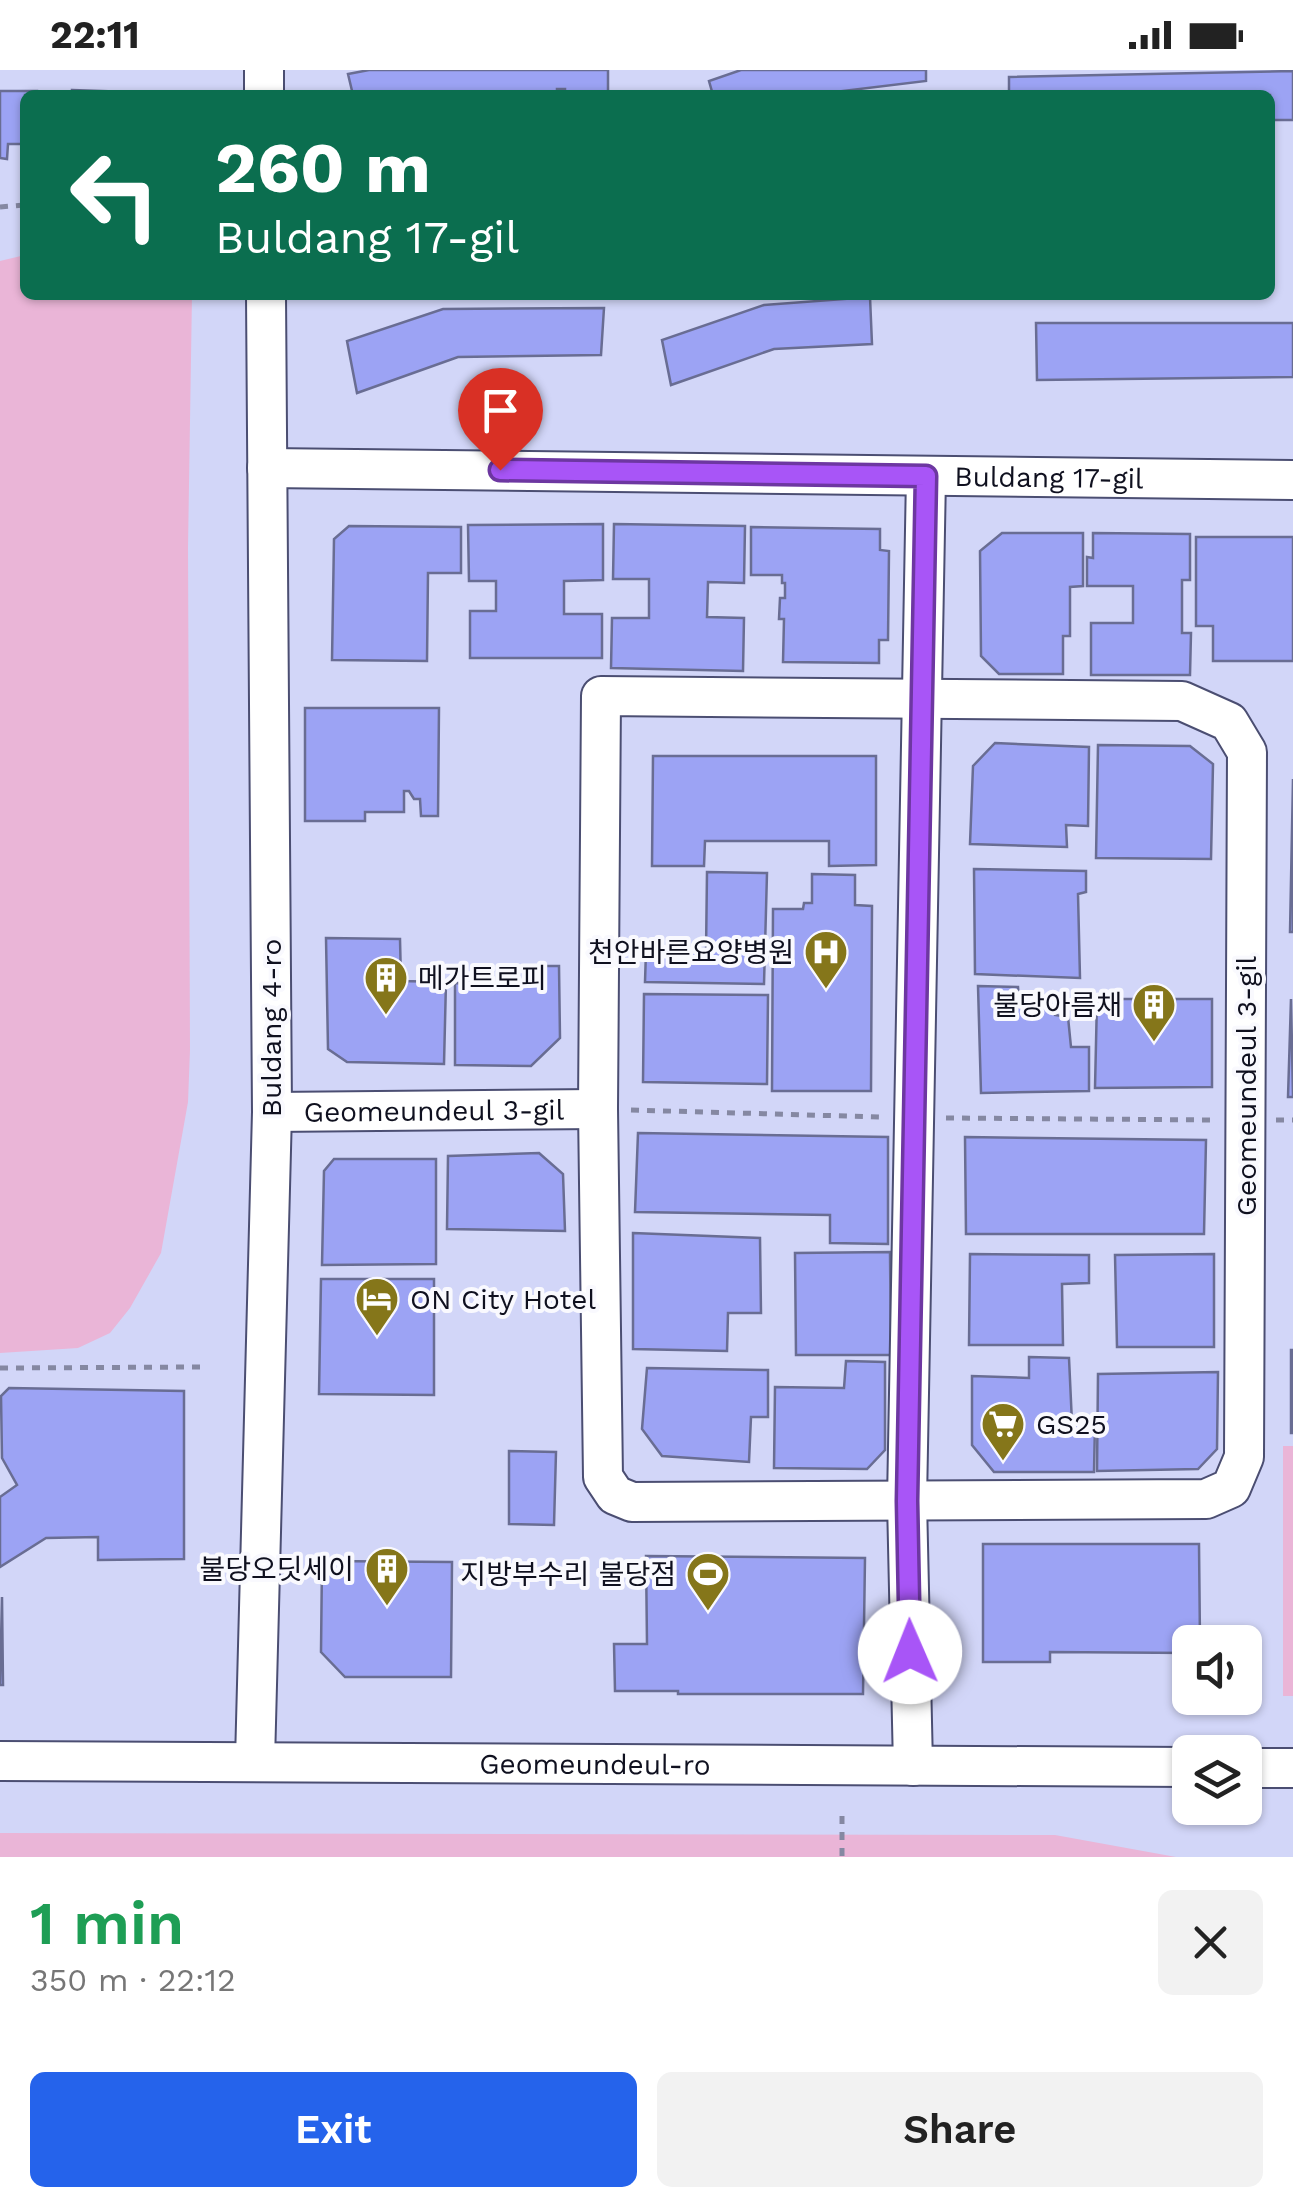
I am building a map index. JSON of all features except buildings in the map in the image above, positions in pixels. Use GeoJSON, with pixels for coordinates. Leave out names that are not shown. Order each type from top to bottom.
{"type":"FeatureCollection","features":[{"type":"Feature","properties":{"kind":"street","name":"Buldang 4-ro"},"geometry":{"type":"LineString","coordinates":[[256,1760],[272,1112],[266,300]]}},
{"type":"Feature","properties":{"kind":"street","name":"Buldang 17-gil"},"geometry":{"type":"LineString","coordinates":[[267,468],[1293,480]]}},
{"type":"Feature","properties":{"kind":"street"},"geometry":{"type":"LineString","coordinates":[[913,1766],[907,1501],[926,476]]}},
{"type":"Feature","properties":{"kind":"street","name":"Geomeundeul 3-gil"},"geometry":{"type":"LineString","coordinates":[[601,696],[921,699],[1182,701],[1229,722],[1247,752],[1244,1456],[1232,1488],[1206,1499],[632,1502],[615,1494],[603,1477],[598,1109],[601,696]]}},
{"type":"Feature","properties":{"kind":"street","name":"Geomeundeul 3-gil"},"geometry":{"type":"LineString","coordinates":[[272,1112],[598,1109]]}},
{"type":"Feature","properties":{"kind":"street","name":"Geomeundeul-ro"},"geometry":{"type":"LineString","coordinates":[[0,1761],[1172,1768]]}},
{"type":"Feature","properties":{"kind":"street"},"geometry":{"type":"LineString","coordinates":[[1262,1768],[1293,1768]]}},
{"type":"Feature","properties":{"kind":"path"},"geometry":{"type":"LineString","coordinates":[[0,1368],[200,1367]]}},
{"type":"Feature","properties":{"kind":"path"},"geometry":{"type":"LineString","coordinates":[[842,1816],[842,1857]]}},
{"type":"Feature","properties":{"kind":"shaded area"},"geometry":{"type":"Polygon","coordinates":[[[20,256],[20,300],[192,300],[188,548],[190,1050],[188,1102],[161,1253],[130,1308],[110,1333],[78,1348],[0,1353],[0,261],[20,256]]]}},
{"type":"Feature","properties":{"kind":"shaded area"},"geometry":{"type":"Polygon","coordinates":[[[1283,1446],[1293,1446],[1293,1696],[1283,1696],[1283,1446]]]}},
{"type":"Feature","properties":{"kind":"shaded area"},"geometry":{"type":"Polygon","coordinates":[[[0,1833],[1055,1835],[1176,1857],[0,1857],[0,1833]]]}},
{"type":"Feature","properties":{"kind":"place","name":"천안바른요양병원"},"geometry":{"type":"Point","coordinates":[826,990]}},
{"type":"Feature","properties":{"kind":"place","name":"메가트로피"},"geometry":{"type":"Point","coordinates":[386,1016]}},
{"type":"Feature","properties":{"kind":"place","name":"불당아름채"},"geometry":{"type":"Point","coordinates":[1154,1043]}},
{"type":"Feature","properties":{"kind":"place","name":"ON City Hotel"},"geometry":{"type":"Point","coordinates":[377,1337]}},
{"type":"Feature","properties":{"kind":"place","name":"GS25"},"geometry":{"type":"Point","coordinates":[1003,1462]}},
{"type":"Feature","properties":{"kind":"place","name":"불당오딧세이"},"geometry":{"type":"Point","coordinates":[387,1607]}},
{"type":"Feature","properties":{"kind":"place","name":"지방부수리 불당점"},"geometry":{"type":"Point","coordinates":[708,1612]}},
{"type":"Feature","properties":{"kind":"route"},"geometry":{"type":"LineString","coordinates":[[500,470],[926,476],[907,1501],[910,1652]]}}]}
